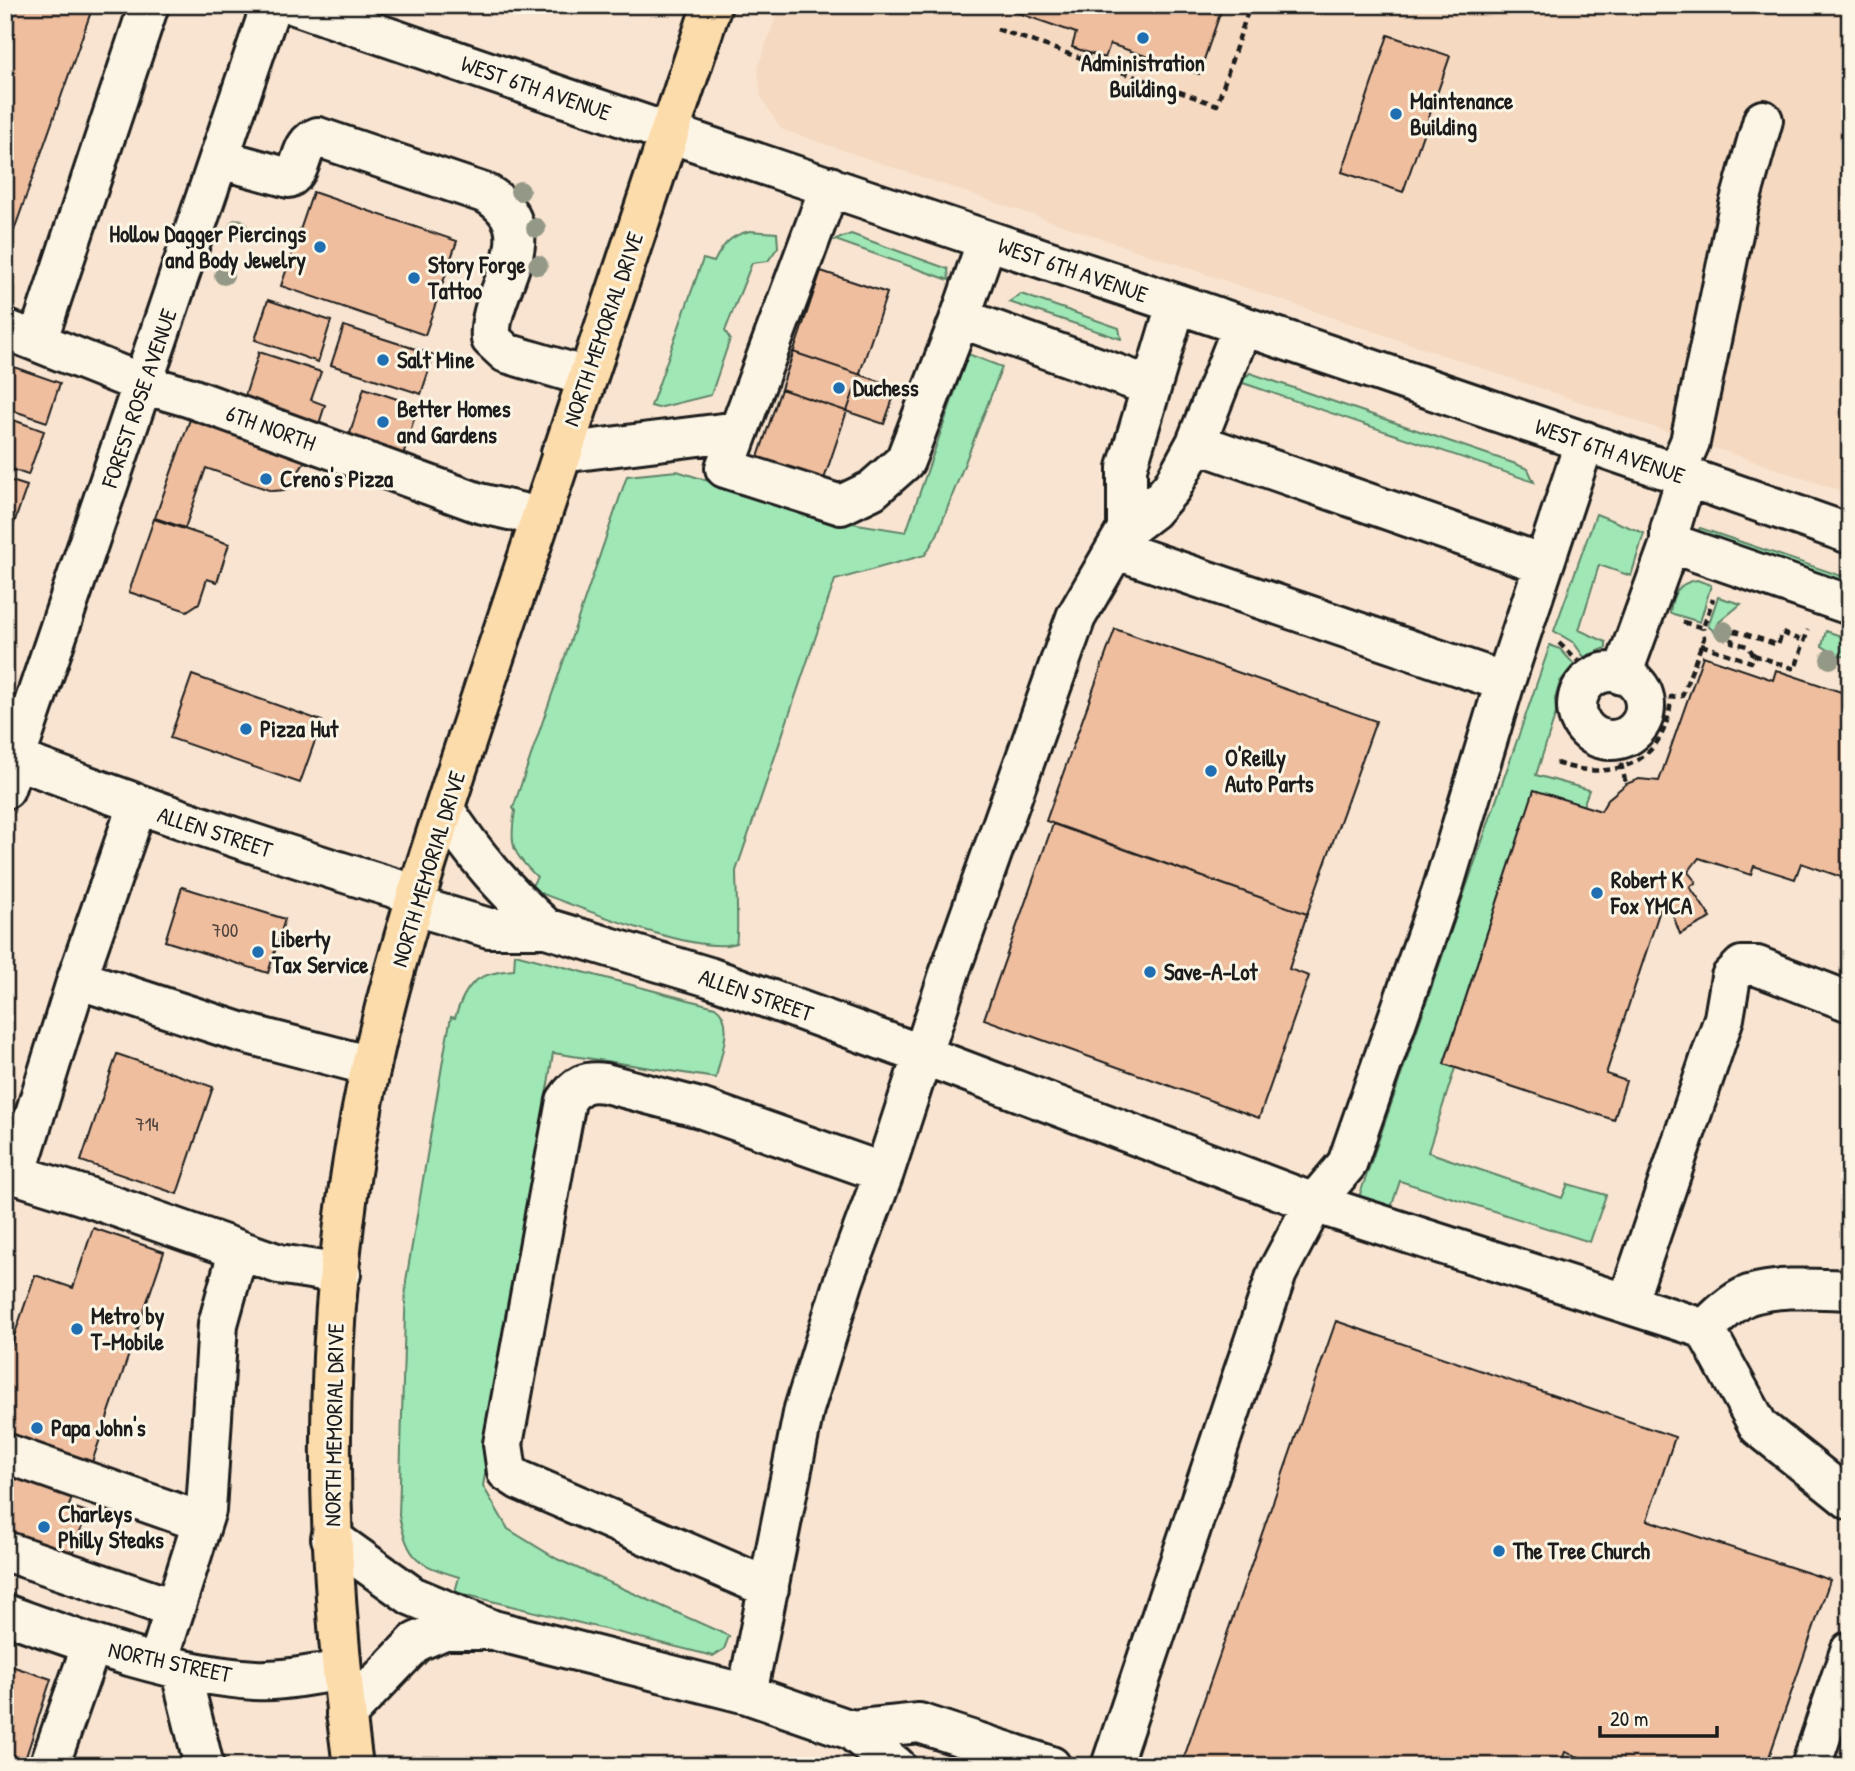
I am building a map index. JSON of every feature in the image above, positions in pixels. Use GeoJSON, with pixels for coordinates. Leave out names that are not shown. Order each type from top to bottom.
{"type":"FeatureCollection","features":[{"type":"Feature","properties":{"kind":"main road","name":"NORTH MEMORIAL DRIVE"},"geometry":{"type":"LineString","coordinates":[[353,1766],[340,1671],[331,1538],[331,1433],[341,1274],[351,1181],[371,1066],[445,810],[561,453],[712,5]]}},
{"type":"Feature","properties":{"kind":"street"},"geometry":{"type":"LineString","coordinates":[[22,334],[149,5]]}},
{"type":"Feature","properties":{"kind":"street","name":"FOREST ROSE AVENUE"},"geometry":{"type":"LineString","coordinates":[[10,774],[271,5]]}},
{"type":"Feature","properties":{"kind":"street","name":"WEST 6TH AVENUE"},"geometry":{"type":"LineString","coordinates":[[295,5],[1850,534]]}},
{"type":"Feature","properties":{"kind":"street"},"geometry":{"type":"LineString","coordinates":[[1622,674],[1670,543],[1681,475],[1693,431],[1739,205],[1763,120]]}},
{"type":"Feature","properties":{"kind":"street"},"geometry":{"type":"LineString","coordinates":[[220,159],[289,177],[297,170],[307,142],[318,136],[488,194],[496,199],[508,215],[515,234],[516,249],[492,321],[491,339],[506,353],[587,377]]}},
{"type":"Feature","properties":{"kind":"street"},"geometry":{"type":"LineString","coordinates":[[830,186],[725,468],[841,505],[872,489],[905,461],[987,240]]}},
{"type":"Feature","properties":{"kind":"street"},"geometry":{"type":"LineString","coordinates":[[1122,540],[1127,468],[1176,305]]}},
{"type":"Feature","properties":{"kind":"street"},"geometry":{"type":"LineString","coordinates":[[960,318],[1150,386]]}},
{"type":"Feature","properties":{"kind":"street"},"geometry":{"type":"LineString","coordinates":[[747,1694],[804,1409],[844,1280],[884,1173],[1076,617],[1122,540],[1172,487],[1196,443],[1242,327]]}},
{"type":"Feature","properties":{"kind":"street","name":"6TH NORTH"},"geometry":{"type":"LineString","coordinates":[[22,334],[143,384],[188,397],[479,503],[540,517]]}},
{"type":"Feature","properties":{"kind":"street"},"geometry":{"type":"LineString","coordinates":[[561,453],[739,431]]}},
{"type":"Feature","properties":{"kind":"street"},"geometry":{"type":"LineString","coordinates":[[1111,1766],[1277,1272],[1314,1203],[1347,1164],[1442,891],[1505,682],[1585,442]]}},
{"type":"Feature","properties":{"kind":"street"},"geometry":{"type":"LineString","coordinates":[[1196,443],[1543,564]]}},
{"type":"Feature","properties":{"kind":"street"},"geometry":{"type":"LineString","coordinates":[[1122,540],[1505,682]]}},
{"type":"Feature","properties":{"kind":"street"},"geometry":{"type":"LineString","coordinates":[[1670,543],[1850,605]]}},
{"type":"Feature","properties":{"kind":"street"},"geometry":{"type":"LineString","coordinates":[[1612,672],[1622,674],[1640,689],[1645,710],[1618,754],[1604,740],[1585,729],[1580,721],[1577,701],[1586,683],[1594,677],[1612,672]]}},
{"type":"Feature","properties":{"kind":"street","name":"ALLEN STREET"},"geometry":{"type":"LineString","coordinates":[[10,774],[137,806],[417,900],[489,928],[546,928],[709,977],[1314,1203],[1705,1329]]}},
{"type":"Feature","properties":{"kind":"street"},"geometry":{"type":"LineString","coordinates":[[137,806],[11,1173],[85,1196],[238,1252],[279,1264],[341,1274]]}},
{"type":"Feature","properties":{"kind":"street","name":"ALLEN STREET"},"geometry":{"type":"LineString","coordinates":[[445,810],[469,848],[500,886],[546,928]]}},
{"type":"Feature","properties":{"kind":"street"},"geometry":{"type":"LineString","coordinates":[[1627,1304],[1724,1018],[1731,977],[1742,966],[1757,966],[1850,1002]]}},
{"type":"Feature","properties":{"kind":"street"},"geometry":{"type":"LineString","coordinates":[[77,979],[240,1032],[371,1066]]}},
{"type":"Feature","properties":{"kind":"street"},"geometry":{"type":"LineString","coordinates":[[769,1588],[519,1480],[507,1472],[503,1444],[566,1101],[574,1088],[591,1081],[605,1083],[700,1108],[884,1173]]}},
{"type":"Feature","properties":{"kind":"street"},"geometry":{"type":"LineString","coordinates":[[204,1766],[169,1665],[175,1609],[206,1510],[218,1324],[238,1252]]}},
{"type":"Feature","properties":{"kind":"street"},"geometry":{"type":"LineString","coordinates":[[1850,1290],[1801,1288],[1748,1295],[1722,1312],[1705,1329],[1759,1427],[1850,1500]]}},
{"type":"Feature","properties":{"kind":"street"},"geometry":{"type":"LineString","coordinates":[[5,1453],[202,1522]]}},
{"type":"Feature","properties":{"kind":"street"},"geometry":{"type":"LineString","coordinates":[[331,1538],[412,1596],[493,1630],[747,1694],[851,1730],[897,1766]]}},
{"type":"Feature","properties":{"kind":"street"},"geometry":{"type":"LineString","coordinates":[[5,1551],[175,1609]]}},
{"type":"Feature","properties":{"kind":"street","name":"NORTH STREET"},"geometry":{"type":"LineString","coordinates":[[5,1614],[92,1644],[169,1665],[254,1680],[340,1671]]}},
{"type":"Feature","properties":{"kind":"street"},"geometry":{"type":"LineString","coordinates":[[346,1715],[416,1643],[444,1630],[493,1630]]}},
{"type":"Feature","properties":{"kind":"street"},"geometry":{"type":"LineString","coordinates":[[49,1766],[92,1644]]}},
{"type":"Feature","properties":{"kind":"street"},"geometry":{"type":"LineString","coordinates":[[1811,1766],[1850,1651]]}},
{"type":"Feature","properties":{"kind":"street"},"geometry":{"type":"LineString","coordinates":[[851,1730],[919,1723],[1051,1766]]}},
{"type":"Feature","properties":{"kind":"path"},"geometry":{"type":"LineString","coordinates":[[997,29],[1217,105],[1250,5]]}},
{"type":"Feature","properties":{"kind":"path"},"geometry":{"type":"LineString","coordinates":[[1086,60],[1089,53]]}},
{"type":"Feature","properties":{"kind":"path"},"geometry":{"type":"LineString","coordinates":[[1556,763],[1600,771],[1618,754],[1647,756],[1670,720],[1671,697],[1682,696],[1701,645],[1703,628],[1716,590]]}},
{"type":"Feature","properties":{"kind":"path"},"geometry":{"type":"LineString","coordinates":[[1646,610],[1703,628]]}},
{"type":"Feature","properties":{"kind":"path"},"geometry":{"type":"LineString","coordinates":[[1804,641],[1782,634],[1778,645],[1736,631],[1732,642],[1747,646],[1754,655],[1795,669],[1804,641],[1810,622]]}},
{"type":"Feature","properties":{"kind":"path"},"geometry":{"type":"LineString","coordinates":[[1701,645],[1751,662],[1754,655]]}},
{"type":"Feature","properties":{"kind":"path"},"geometry":{"type":"LineString","coordinates":[[1618,754],[1626,784]]}},
{"type":"Feature","properties":{"kind":"shaded area"},"geometry":{"type":"Polygon","coordinates":[[[780,5],[1850,5],[1850,494],[781,129],[761,97],[758,67],[780,5]]]}},
{"type":"Feature","properties":{"kind":"green space"},"geometry":{"type":"Polygon","coordinates":[[[750,231],[777,233],[778,247],[768,261],[752,263],[725,331],[730,339],[711,395],[658,408],[651,406],[703,259],[714,262],[728,241],[750,231]]]}},
{"type":"Feature","properties":{"kind":"green space"},"geometry":{"type":"Polygon","coordinates":[[[851,234],[948,269],[949,280],[835,240],[851,234]]]}},
{"type":"Feature","properties":{"kind":"green space"},"geometry":{"type":"Polygon","coordinates":[[[1021,294],[1119,328],[1121,339],[1009,302],[1021,294]]]}},
{"type":"Feature","properties":{"kind":"green space"},"geometry":{"type":"Polygon","coordinates":[[[968,354],[1002,367],[937,535],[925,555],[835,580],[736,871],[736,943],[694,943],[666,936],[530,889],[537,877],[514,848],[513,808],[627,476],[677,471],[827,519],[906,532],[968,354]]]}},
{"type":"Feature","properties":{"kind":"green space"},"geometry":{"type":"Polygon","coordinates":[[[1250,373],[1513,463],[1528,469],[1534,482],[1240,382],[1250,373]]]}},
{"type":"Feature","properties":{"kind":"green space"},"geometry":{"type":"Polygon","coordinates":[[[1596,514],[1644,533],[1631,576],[1599,565],[1579,630],[1606,642],[1606,648],[1584,657],[1574,643],[1554,631],[1596,514]]]}},
{"type":"Feature","properties":{"kind":"green space"},"geometry":{"type":"Polygon","coordinates":[[[1700,528],[1850,579],[1850,593],[1695,535],[1700,528]]]}},
{"type":"Feature","properties":{"kind":"green space"},"geometry":{"type":"Polygon","coordinates":[[[1697,580],[1711,585],[1700,622],[1670,613],[1677,590],[1697,580]]]}},
{"type":"Feature","properties":{"kind":"green space"},"geometry":{"type":"Polygon","coordinates":[[[1718,597],[1741,604],[1719,622],[1715,632],[1708,626],[1718,597]]]}},
{"type":"Feature","properties":{"kind":"green space"},"geometry":{"type":"Polygon","coordinates":[[[1826,631],[1850,639],[1850,657],[1837,655],[1822,646],[1826,631]]]}},
{"type":"Feature","properties":{"kind":"green space"},"geometry":{"type":"Polygon","coordinates":[[[1550,645],[1560,649],[1574,664],[1560,682],[1555,699],[1556,713],[1536,775],[1589,790],[1583,806],[1534,791],[1444,1063],[1455,1068],[1428,1152],[1562,1198],[1568,1184],[1606,1195],[1590,1242],[1400,1181],[1391,1208],[1358,1200],[1550,645]]]}},
{"type":"Feature","properties":{"kind":"green space"},"geometry":{"type":"Polygon","coordinates":[[[515,954],[715,1007],[725,1021],[725,1040],[716,1078],[553,1053],[483,1486],[508,1529],[557,1559],[729,1636],[724,1649],[713,1656],[455,1592],[459,1577],[424,1564],[411,1551],[403,1531],[399,1516],[406,1281],[451,1017],[455,1018],[464,996],[475,982],[491,974],[514,970],[515,954]]]}},
{"type":"Feature","properties":{"kind":"building"},"geometry":{"type":"Polygon","coordinates":[[[6,5],[93,6],[5,256],[5,9],[6,5]]]}},
{"type":"Feature","properties":{"kind":"building","name":"Administration Building"},"geometry":{"type":"Polygon","coordinates":[[[995,5],[1223,5],[1199,74],[1110,44],[1105,58],[1089,53],[1072,47],[1076,33],[995,5]]]}},
{"type":"Feature","properties":{"kind":"building","name":"Maintenance Building"},"geometry":{"type":"Polygon","coordinates":[[[1388,35],[1450,56],[1403,192],[1342,172],[1388,35]]]}},
{"type":"Feature","properties":{"kind":"building"},"geometry":{"type":"Polygon","coordinates":[[[313,192],[457,241],[425,335],[281,286],[313,192]]]}},
{"type":"Feature","properties":{"kind":"building"},"geometry":{"type":"Polygon","coordinates":[[[821,271],[887,293],[821,488],[755,466],[821,271]]]}},
{"type":"Feature","properties":{"kind":"building"},"geometry":{"type":"Polygon","coordinates":[[[268,300],[331,321],[318,362],[255,340],[268,300]]]}},
{"type":"Feature","properties":{"kind":"building","name":"Salt Mine"},"geometry":{"type":"Polygon","coordinates":[[[344,326],[434,355],[421,394],[331,365],[344,326]]]}},
{"type":"Feature","properties":{"kind":"building"},"geometry":{"type":"Polygon","coordinates":[[[259,352],[321,372],[311,400],[325,405],[318,427],[243,402],[259,352]]]}},
{"type":"Feature","properties":{"kind":"building","name":"Duchess"},"geometry":{"type":"Polygon","coordinates":[[[793,352],[897,387],[884,424],[781,389],[793,352]]]}},
{"type":"Feature","properties":{"kind":"building"},"geometry":{"type":"Polygon","coordinates":[[[5,364],[60,383],[47,422],[5,408],[5,364]]]}},
{"type":"Feature","properties":{"kind":"building","name":"Better Homes and Gardens"},"geometry":{"type":"Polygon","coordinates":[[[364,388],[418,406],[403,455],[349,437],[364,388]]]}},
{"type":"Feature","properties":{"kind":"building","name":"Creno's Pizza"},"geometry":{"type":"Polygon","coordinates":[[[193,411],[311,452],[287,490],[272,491],[206,468],[185,528],[155,518],[193,411]]]}},
{"type":"Feature","properties":{"kind":"building"},"geometry":{"type":"Polygon","coordinates":[[[5,417],[44,431],[28,475],[5,467],[5,417]]]}},
{"type":"Feature","properties":{"kind":"building"},"geometry":{"type":"Polygon","coordinates":[[[5,479],[27,486],[12,529],[5,527],[5,479]]]}},
{"type":"Feature","properties":{"kind":"building"},"geometry":{"type":"Polygon","coordinates":[[[154,519],[229,544],[217,582],[207,579],[199,603],[187,611],[129,592],[154,519]]]}},
{"type":"Feature","properties":{"kind":"building","name":"O'Reilly Auto Parts"},"geometry":{"type":"Polygon","coordinates":[[[1115,629],[1376,721],[1307,914],[1046,821],[1115,629]]]}},
{"type":"Feature","properties":{"kind":"building","name":"Robert K Fox YMCA"},"geometry":{"type":"Polygon","coordinates":[[[1703,656],[1773,680],[1776,670],[1850,695],[1850,880],[1801,863],[1795,879],[1754,866],[1751,875],[1699,858],[1688,872],[1696,882],[1690,887],[1711,918],[1680,934],[1667,899],[1663,901],[1606,1074],[1626,1081],[1614,1120],[1444,1064],[1534,790],[1601,811],[1608,799],[1626,784],[1639,779],[1659,781],[1703,656]]]}},
{"type":"Feature","properties":{"kind":"building","name":"Pizza Hut"},"geometry":{"type":"Polygon","coordinates":[[[192,675],[322,721],[300,783],[170,738],[192,675]]]}},
{"type":"Feature","properties":{"kind":"building","name":"Save-A-Lot"},"geometry":{"type":"Polygon","coordinates":[[[1053,824],[1307,914],[1289,969],[1309,976],[1259,1118],[984,1019],[1053,824]]]}},
{"type":"Feature","properties":{"kind":"building"},"geometry":{"type":"Polygon","coordinates":[[[182,887],[285,919],[268,973],[165,941],[182,887]]]}},
{"type":"Feature","properties":{"kind":"building"},"geometry":{"type":"Polygon","coordinates":[[[117,1054],[213,1087],[177,1194],[81,1161],[117,1054]]]}},
{"type":"Feature","properties":{"kind":"building"},"geometry":{"type":"Polygon","coordinates":[[[93,1228],[164,1252],[90,1468],[5,1439],[5,1344],[11,1345],[35,1275],[73,1288],[93,1228]]]}},
{"type":"Feature","properties":{"kind":"building","name":"The Tree Church"},"geometry":{"type":"Polygon","coordinates":[[[1336,1321],[1675,1437],[1647,1520],[1830,1580],[1766,1766],[1604,1766],[1565,1752],[1560,1766],[1181,1766],[1336,1321]]]}},
{"type":"Feature","properties":{"kind":"building","name":"Charleys Philly Steaks"},"geometry":{"type":"Polygon","coordinates":[[[5,1466],[75,1490],[69,1506],[87,1512],[69,1563],[5,1542],[5,1466]]]}},
{"type":"Feature","properties":{"kind":"building"},"geometry":{"type":"Polygon","coordinates":[[[5,1664],[51,1679],[23,1766],[5,1766],[5,1664]]]}},
{"type":"Feature","properties":{"kind":"place","name":"Administration Building"},"geometry":{"type":"Point","coordinates":[1143,38]}},
{"type":"Feature","properties":{"kind":"place","name":"Maintenance Building"},"geometry":{"type":"Point","coordinates":[1396,114]}},
{"type":"Feature","properties":{"kind":"place","name":"Hollow Dagger Piercings and Body Jewelry"},"geometry":{"type":"Point","coordinates":[320,247]}},
{"type":"Feature","properties":{"kind":"place","name":"Story Forge Tattoo"},"geometry":{"type":"Point","coordinates":[414,278]}},
{"type":"Feature","properties":{"kind":"place","name":"Salt Mine"},"geometry":{"type":"Point","coordinates":[383,360]}},
{"type":"Feature","properties":{"kind":"place","name":"Duchess"},"geometry":{"type":"Point","coordinates":[839,388]}},
{"type":"Feature","properties":{"kind":"place","name":"Better Homes and Gardens"},"geometry":{"type":"Point","coordinates":[383,422]}},
{"type":"Feature","properties":{"kind":"place","name":"Creno's Pizza"},"geometry":{"type":"Point","coordinates":[266,479]}},
{"type":"Feature","properties":{"kind":"place","name":"Pizza Hut"},"geometry":{"type":"Point","coordinates":[246,729]}},
{"type":"Feature","properties":{"kind":"place","name":"O'Reilly Auto Parts"},"geometry":{"type":"Point","coordinates":[1211,771]}},
{"type":"Feature","properties":{"kind":"place","name":"Robert K Fox YMCA"},"geometry":{"type":"Point","coordinates":[1597,893]}},
{"type":"Feature","properties":{"kind":"place","name":"Liberty Tax Service"},"geometry":{"type":"Point","coordinates":[258,952]}},
{"type":"Feature","properties":{"kind":"place","name":"Save-A-Lot"},"geometry":{"type":"Point","coordinates":[1150,972]}},
{"type":"Feature","properties":{"kind":"place","name":"Metro by T-Mobile"},"geometry":{"type":"Point","coordinates":[77,1329]}},
{"type":"Feature","properties":{"kind":"place","name":"Papa John's"},"geometry":{"type":"Point","coordinates":[37,1428]}},
{"type":"Feature","properties":{"kind":"place","name":"Charleys Philly Steaks"},"geometry":{"type":"Point","coordinates":[44,1527]}},
{"type":"Feature","properties":{"kind":"place","name":"The Tree Church"},"geometry":{"type":"Point","coordinates":[1499,1551]}}]}
